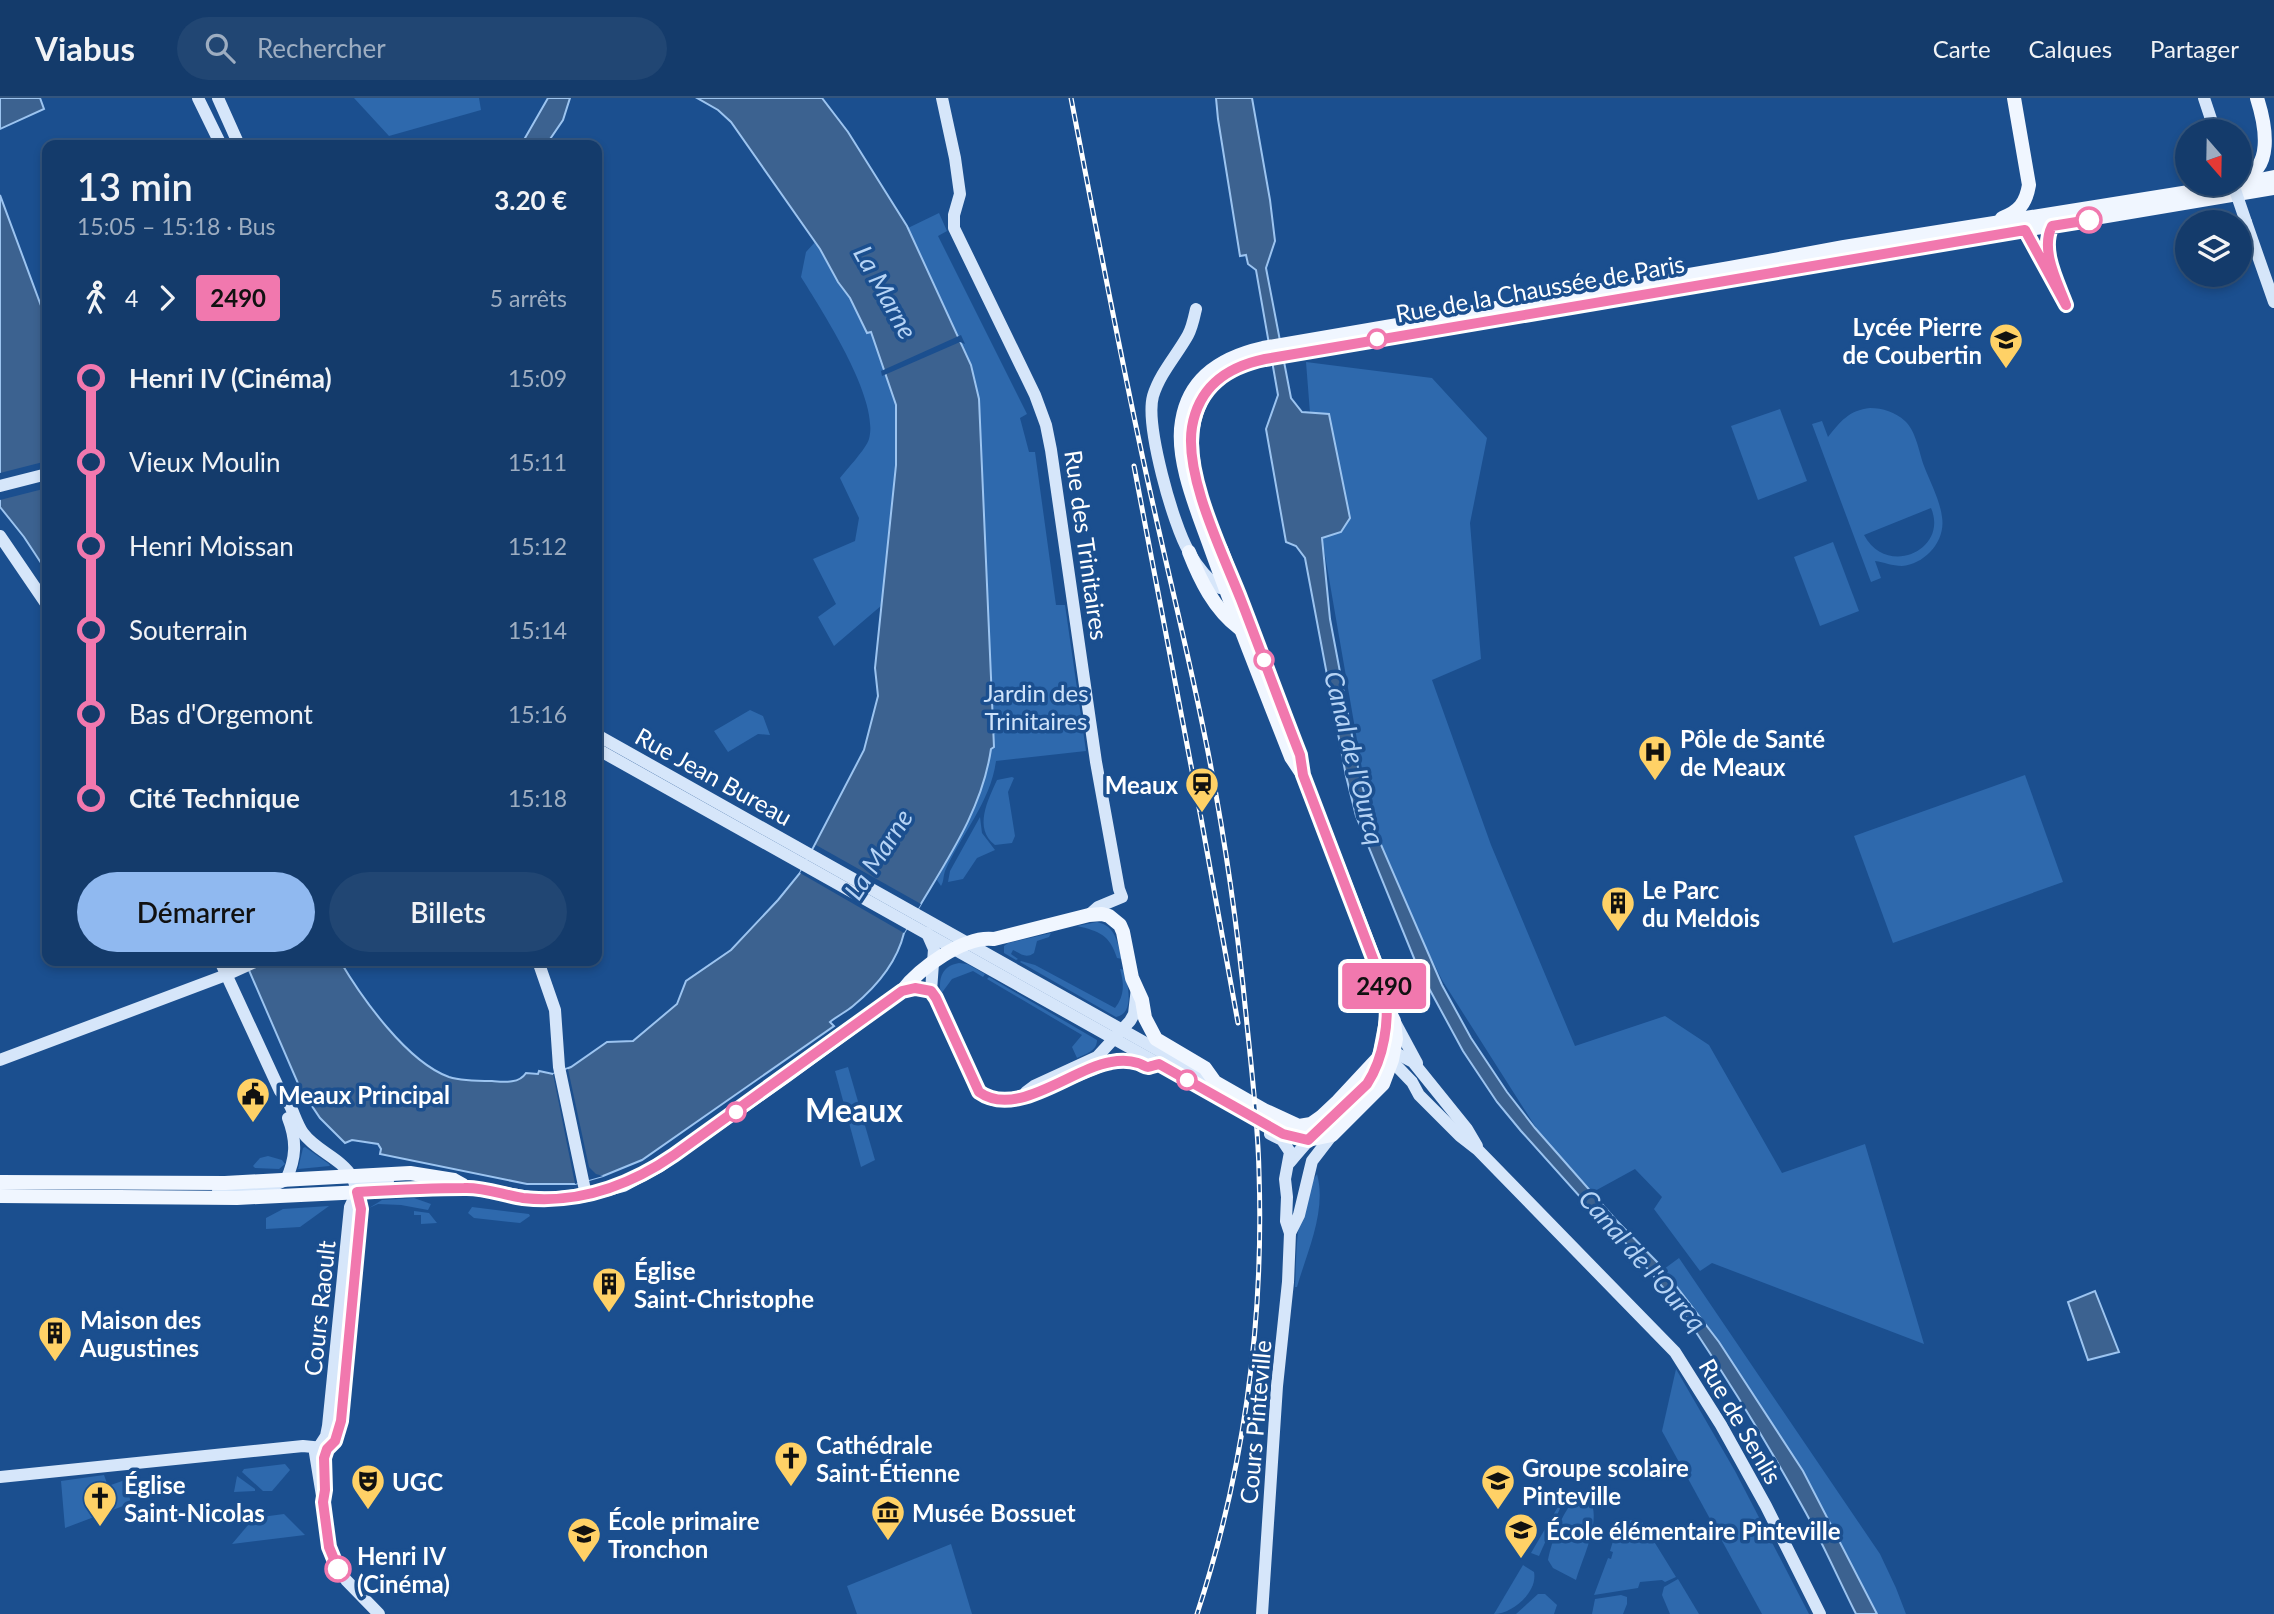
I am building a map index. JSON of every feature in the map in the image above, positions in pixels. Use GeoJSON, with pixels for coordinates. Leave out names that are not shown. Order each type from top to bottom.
{"type":"FeatureCollection","features":[{"type":"Feature","properties":{"kind":"main road"},"geometry":{"type":"LineString","coordinates":[[198,98],[219,140]]}},
{"type":"Feature","properties":{"kind":"main road"},"geometry":{"type":"LineString","coordinates":[[218,98],[237,140]]}},
{"type":"Feature","properties":{"kind":"main road","name":"Rue des Trinitaires"},"geometry":{"type":"LineString","coordinates":[[942,98],[960,194],[954,215],[954,228],[1035,395],[1046,425],[1097,769],[1122,897],[1098,907],[1089,915]]}},
{"type":"Feature","properties":{"kind":"main road"},"geometry":{"type":"LineString","coordinates":[[1975,226],[2005,218],[2016,212],[2027,197],[2028,175],[2014,98]]}},
{"type":"Feature","properties":{"kind":"main road"},"geometry":{"type":"LineString","coordinates":[[2204,98],[2211,119]]}},
{"type":"Feature","properties":{"kind":"main road"},"geometry":{"type":"LineString","coordinates":[[2252,175],[2262,166],[2269,153],[2269,136],[2257,98]]}},
{"type":"Feature","properties":{"kind":"main road"},"geometry":{"type":"LineString","coordinates":[[2265,98],[2274,124]]}},
{"type":"Feature","properties":{"kind":"main road"},"geometry":{"type":"LineString","coordinates":[[2252,180],[2274,177]]}},
{"type":"Feature","properties":{"kind":"main road","name":"Rue de la Chaussée de Paris"},"geometry":{"type":"LineString","coordinates":[[1295,348],[1423,331],[2274,188]]}},
{"type":"Feature","properties":{"kind":"main road"},"geometry":{"type":"LineString","coordinates":[[2120,203],[2175,190]]}},
{"type":"Feature","properties":{"kind":"main road"},"geometry":{"type":"LineString","coordinates":[[1975,226],[2175,193]]}},
{"type":"Feature","properties":{"kind":"main road"},"geometry":{"type":"LineString","coordinates":[[2237,196],[2274,302]]}},
{"type":"Feature","properties":{"kind":"main road","name":"Rue de la Chaussée de Paris"},"geometry":{"type":"LineString","coordinates":[[1236,603],[1224,586],[1194,500],[1182,443],[1182,421],[1194,391],[1213,368],[1229,358],[1264,354],[1844,247],[1975,226]]}},
{"type":"Feature","properties":{"kind":"main road"},"geometry":{"type":"LineString","coordinates":[[1196,309],[1190,332],[1156,388],[1152,408],[1154,433],[1163,476],[1178,525],[1197,572],[1217,607],[1240,629]]}},
{"type":"Feature","properties":{"kind":"main road","name":"Rue de la Chaussée de Paris"},"geometry":{"type":"LineString","coordinates":[[1236,603],[1199,488],[1194,464],[1192,428],[1199,404],[1212,384],[1232,369],[1264,354]]}},
{"type":"Feature","properties":{"kind":"main road"},"geometry":{"type":"LineString","coordinates":[[0,486],[42,475]]}},
{"type":"Feature","properties":{"kind":"main road"},"geometry":{"type":"LineString","coordinates":[[0,536],[42,598]]}},
{"type":"Feature","properties":{"kind":"main road"},"geometry":{"type":"LineString","coordinates":[[1189,552],[1207,578],[1220,588],[1224,586],[1232,595],[1257,657],[1267,668]]}},
{"type":"Feature","properties":{"kind":"main road"},"geometry":{"type":"LineString","coordinates":[[1236,603],[1240,629],[1291,757],[1303,775],[1378,969],[1391,1015],[1385,1021],[1383,1084]]}},
{"type":"Feature","properties":{"kind":"main road"},"geometry":{"type":"LineString","coordinates":[[1236,603],[1267,668],[1300,755],[1303,775]]}},
{"type":"Feature","properties":{"kind":"main road","name":"Rue Jean Bureau"},"geometry":{"type":"LineString","coordinates":[[602,737],[808,860]]}},
{"type":"Feature","properties":{"kind":"main road"},"geometry":{"type":"LineString","coordinates":[[602,752],[808,860],[962,946],[1211,1087],[1283,1134],[1308,1140],[1332,1135],[1383,1084],[1395,1080],[1413,1088]]}},
{"type":"Feature","properties":{"kind":"main road"},"geometry":{"type":"LineString","coordinates":[[0,1196],[266,1197],[467,1187],[542,1199],[586,1195],[623,1185],[660,1165],[902,991],[912,978],[934,961],[983,937],[994,939],[1102,914],[1120,925],[1124,932],[1132,978],[1146,1022],[1156,1039],[1205,1068],[1214,1103],[1283,1140],[1290,1152],[1290,1161]]}},
{"type":"Feature","properties":{"kind":"main road"},"geometry":{"type":"LineString","coordinates":[[928,927],[934,949],[931,991],[979,1092],[987,1097],[999,1101],[1036,1093],[1109,1062],[1131,1061],[1149,1067],[1159,1064]]}},
{"type":"Feature","properties":{"kind":"main road"},"geometry":{"type":"LineString","coordinates":[[201,1197],[218,1191],[263,1190],[286,1180],[293,1163],[295,1140],[280,1099],[280,1091],[222,966]]}},
{"type":"Feature","properties":{"kind":"main road"},"geometry":{"type":"LineString","coordinates":[[0,1060],[246,966]]}},
{"type":"Feature","properties":{"kind":"main road"},"geometry":{"type":"LineString","coordinates":[[540,966],[555,1010],[560,1069],[586,1195]]}},
{"type":"Feature","properties":{"kind":"main road"},"geometry":{"type":"LineString","coordinates":[[902,991],[915,988],[931,991]]}},
{"type":"Feature","properties":{"kind":"main road"},"geometry":{"type":"LineString","coordinates":[[1020,1096],[1034,1086],[1097,1057],[1133,1014],[1137,988]]}},
{"type":"Feature","properties":{"kind":"main road","name":"Rue de Senlis"},"geometry":{"type":"LineString","coordinates":[[1391,1015],[1420,1070]]}},
{"type":"Feature","properties":{"kind":"main road"},"geometry":{"type":"LineString","coordinates":[[1118,1034],[1159,1064],[1290,1122],[1304,1125],[1321,1117],[1386,1055]]}},
{"type":"Feature","properties":{"kind":"main road"},"geometry":{"type":"LineString","coordinates":[[1290,1161],[1308,1140],[1367,1084],[1386,1055]]}},
{"type":"Feature","properties":{"kind":"main road","name":"Rue de Senlis"},"geometry":{"type":"LineString","coordinates":[[1386,1055],[1413,1062],[1467,1129],[1478,1150]]}},
{"type":"Feature","properties":{"kind":"main road","name":"Rue de Senlis"},"geometry":{"type":"LineString","coordinates":[[1386,1055],[1412,1082],[1413,1088],[1460,1136],[1478,1150],[1675,1352],[1761,1496],[1820,1614]]}},
{"type":"Feature","properties":{"kind":"main road"},"geometry":{"type":"LineString","coordinates":[[280,1091],[286,1096],[303,1133],[352,1177]]}},
{"type":"Feature","properties":{"kind":"main road","name":"Cours Pinteville"},"geometry":{"type":"LineString","coordinates":[[1262,1614],[1292,1228],[1308,1140],[1304,1125]]}},
{"type":"Feature","properties":{"kind":"main road","name":"Cours Pinteville"},"geometry":{"type":"LineString","coordinates":[[1292,1228],[1312,1161],[1332,1135]]}},
{"type":"Feature","properties":{"kind":"main road","name":"Cours Pinteville"},"geometry":{"type":"LineString","coordinates":[[1290,1161],[1285,1179],[1286,1221],[1292,1228]]}},
{"type":"Feature","properties":{"kind":"main road"},"geometry":{"type":"LineString","coordinates":[[0,1182],[193,1184],[410,1173],[454,1180],[467,1187]]}},
{"type":"Feature","properties":{"kind":"main road"},"geometry":{"type":"LineString","coordinates":[[357,1192],[365,1183],[429,1176]]}},
{"type":"Feature","properties":{"kind":"main road","name":"Cours Raoult"},"geometry":{"type":"LineString","coordinates":[[322,1448],[335,1441],[333,1429],[361,1209],[352,1177]]}},
{"type":"Feature","properties":{"kind":"main road"},"geometry":{"type":"LineString","coordinates":[[0,1477],[322,1448]]}},
{"type":"Feature","properties":{"kind":"main road"},"geometry":{"type":"LineString","coordinates":[[322,1448],[315,1453],[315,1460],[329,1547],[338,1570],[379,1614]]}},
{"type":"Feature","properties":{"kind":"green space"},"geometry":{"type":"Polygon","coordinates":[[[354,98],[479,98],[481,110],[389,136],[354,98]]]}},
{"type":"Feature","properties":{"kind":"green space","name":"Jardin des Trinitaires"},"geometry":{"type":"Polygon","coordinates":[[[939,213],[947,231],[938,236],[1027,414],[1020,418],[1029,452],[1035,452],[1056,605],[1065,605],[1086,751],[996,761],[988,790],[945,871],[941,886],[937,880],[976,806],[991,749],[994,747],[979,399],[971,365],[908,228],[939,213]]]}},
{"type":"Feature","properties":{"kind":"green space"},"geometry":{"type":"Polygon","coordinates":[[[815,242],[851,299],[867,333],[871,331],[896,405],[896,465],[882,605],[834,646],[818,617],[836,604],[813,559],[855,541],[859,518],[840,478],[867,443],[870,422],[858,379],[801,277],[806,252],[815,242]]]}},
{"type":"Feature","properties":{"kind":"green space"},"geometry":{"type":"Polygon","coordinates":[[[1306,362],[1432,378],[1487,438],[1470,523],[1481,659],[1432,680],[1491,845],[1575,1046],[1665,1016],[1709,1045],[1782,1173],[1865,1144],[1924,1344],[1712,1263],[1700,1271],[1654,1209],[1662,1197],[1635,1169],[1593,1192],[1540,1134],[1442,980],[1375,844],[1322,538],[1341,532],[1329,414],[1310,413],[1306,362]]]}},
{"type":"Feature","properties":{"kind":"green space"},"geometry":{"type":"Polygon","coordinates":[[[1780,409],[1807,481],[1758,500],[1731,426],[1780,409]]]}},
{"type":"Feature","properties":{"kind":"green space"},"geometry":{"type":"Polygon","coordinates":[[[1863,409],[1889,411],[1909,425],[1942,517],[1941,534],[1926,556],[1902,566],[1875,561],[1881,578],[1871,582],[1812,424],[1822,421],[1828,437],[1846,418],[1863,409]],[[1931,508],[1864,535],[1874,548],[1887,555],[1900,556],[1913,553],[1924,546],[1931,536],[1934,523],[1931,508]]]}},
{"type":"Feature","properties":{"kind":"green space"},"geometry":{"type":"Polygon","coordinates":[[[1833,542],[1859,611],[1820,626],[1794,557],[1833,542]]]}},
{"type":"Feature","properties":{"kind":"green space"},"geometry":{"type":"Polygon","coordinates":[[[750,710],[763,716],[770,735],[758,734],[728,752],[714,731],[750,710]]]}},
{"type":"Feature","properties":{"kind":"green space"},"geometry":{"type":"Polygon","coordinates":[[[2025,775],[2063,882],[1893,943],[1854,836],[2025,775]]]}},
{"type":"Feature","properties":{"kind":"green space"},"geometry":{"type":"Polygon","coordinates":[[[1014,778],[1008,792],[1015,836],[1012,843],[995,845],[985,830],[984,814],[997,780],[1014,778]]]}},
{"type":"Feature","properties":{"kind":"green space"},"geometry":{"type":"Polygon","coordinates":[[[980,817],[982,833],[995,850],[977,858],[963,879],[948,882],[950,871],[980,817]]]}},
{"type":"Feature","properties":{"kind":"green space"},"geometry":{"type":"Polygon","coordinates":[[[1097,922],[1112,931],[1122,959],[1117,958],[1111,944],[1103,935],[1077,926],[1097,922]]]}},
{"type":"Feature","properties":{"kind":"green space"},"geometry":{"type":"Polygon","coordinates":[[[1051,933],[1049,937],[1037,941],[1031,955],[1013,950],[1011,954],[1018,959],[1016,960],[1004,953],[1004,946],[1008,943],[1051,933]]]}},
{"type":"Feature","properties":{"kind":"green space"},"geometry":{"type":"Polygon","coordinates":[[[1021,961],[1035,965],[1115,1008],[1123,989],[1120,969],[1125,970],[1129,998],[1126,1010],[1116,1017],[1021,961]]]}},
{"type":"Feature","properties":{"kind":"green space"},"geometry":{"type":"Polygon","coordinates":[[[959,963],[967,964],[985,974],[983,977],[973,971],[952,979],[941,994],[940,983],[945,970],[959,963]]]}},
{"type":"Feature","properties":{"kind":"green space"},"geometry":{"type":"Polygon","coordinates":[[[989,977],[1097,1040],[1095,1047],[1077,1058],[1072,1047],[1082,1035],[987,979],[989,977]]]}},
{"type":"Feature","properties":{"kind":"green space"},"geometry":{"type":"Polygon","coordinates":[[[848,1067],[875,1160],[861,1167],[835,1071],[848,1067]]]}},
{"type":"Feature","properties":{"kind":"green space"},"geometry":{"type":"Polygon","coordinates":[[[305,1147],[329,1164],[330,1166],[298,1169],[305,1147]]]}},
{"type":"Feature","properties":{"kind":"green space"},"geometry":{"type":"Polygon","coordinates":[[[268,1156],[282,1160],[285,1164],[279,1169],[253,1166],[260,1158],[268,1156]]]}},
{"type":"Feature","properties":{"kind":"green space"},"geometry":{"type":"Polygon","coordinates":[[[1317,1174],[1320,1202],[1318,1216],[1295,1287],[1301,1214],[1317,1174]]]}},
{"type":"Feature","properties":{"kind":"green space"},"geometry":{"type":"Polygon","coordinates":[[[414,1198],[431,1204],[428,1210],[378,1204],[369,1208],[382,1200],[414,1198]]]}},
{"type":"Feature","properties":{"kind":"green space"},"geometry":{"type":"Polygon","coordinates":[[[329,1206],[300,1227],[266,1229],[266,1218],[283,1209],[329,1206]]]}},
{"type":"Feature","properties":{"kind":"green space"},"geometry":{"type":"Polygon","coordinates":[[[472,1207],[530,1216],[520,1223],[474,1218],[468,1213],[472,1207]]]}},
{"type":"Feature","properties":{"kind":"green space"},"geometry":{"type":"Polygon","coordinates":[[[414,1211],[429,1213],[437,1223],[421,1224],[421,1215],[414,1215],[414,1211]]]}},
{"type":"Feature","properties":{"kind":"green space"},"geometry":{"type":"Polygon","coordinates":[[[1679,1258],[1880,1554],[1906,1614],[1877,1614],[1803,1471],[1719,1342],[1664,1269],[1679,1258]]]}},
{"type":"Feature","properties":{"kind":"green space"},"geometry":{"type":"Polygon","coordinates":[[[1676,1369],[1735,1471],[1809,1614],[1762,1614],[1662,1431],[1676,1369]]]}},
{"type":"Feature","properties":{"kind":"green space"},"geometry":{"type":"Polygon","coordinates":[[[285,1464],[290,1470],[272,1491],[263,1491],[242,1472],[244,1469],[285,1464]]]}},
{"type":"Feature","properties":{"kind":"green space"},"geometry":{"type":"Polygon","coordinates":[[[104,1475],[108,1486],[125,1480],[131,1503],[65,1528],[61,1481],[104,1475]]]}},
{"type":"Feature","properties":{"kind":"green space"},"geometry":{"type":"Polygon","coordinates":[[[237,1476],[255,1489],[255,1491],[234,1492],[237,1476]]]}},
{"type":"Feature","properties":{"kind":"green space"},"geometry":{"type":"Polygon","coordinates":[[[1569,1488],[1539,1556],[1531,1553],[1569,1488]]]}},
{"type":"Feature","properties":{"kind":"green space"},"geometry":{"type":"Polygon","coordinates":[[[1579,1497],[1590,1500],[1594,1518],[1590,1540],[1576,1580],[1553,1568],[1548,1560],[1563,1516],[1579,1497]]]}},
{"type":"Feature","properties":{"kind":"green space"},"geometry":{"type":"Polygon","coordinates":[[[284,1514],[305,1535],[232,1544],[254,1518],[284,1514]]]}},
{"type":"Feature","properties":{"kind":"green space"},"geometry":{"type":"Polygon","coordinates":[[[1631,1520],[1642,1522],[1676,1577],[1665,1582],[1640,1582],[1638,1588],[1594,1595],[1608,1558],[1611,1559],[1613,1552],[1610,1551],[1617,1528],[1631,1520]]]}},
{"type":"Feature","properties":{"kind":"green space"},"geometry":{"type":"Polygon","coordinates":[[[951,1544],[972,1614],[857,1614],[847,1586],[951,1544]]]}},
{"type":"Feature","properties":{"kind":"green space"},"geometry":{"type":"Polygon","coordinates":[[[1523,1565],[1534,1572],[1534,1580],[1528,1594],[1516,1606],[1494,1614],[1523,1565]]]}},
{"type":"Feature","properties":{"kind":"green space"},"geometry":{"type":"Polygon","coordinates":[[[1678,1579],[1699,1614],[1670,1614],[1662,1595],[1664,1587],[1678,1579]]]}},
{"type":"Feature","properties":{"kind":"green space"},"geometry":{"type":"Polygon","coordinates":[[[1538,1594],[1545,1594],[1557,1605],[1554,1614],[1516,1614],[1538,1594]]]}},
{"type":"Feature","properties":{"kind":"green space"},"geometry":{"type":"Polygon","coordinates":[[[1621,1595],[1627,1597],[1623,1614],[1592,1614],[1595,1599],[1621,1595]]]}},
{"type":"Feature","properties":{"kind":"water"},"geometry":{"type":"Polygon","coordinates":[[[0,98],[40,98],[44,109],[0,129],[0,98]]]}},
{"type":"Feature","properties":{"kind":"water"},"geometry":{"type":"Polygon","coordinates":[[[548,98],[570,98],[563,120],[549,140],[524,140],[548,98]]]}},
{"type":"Feature","properties":{"kind":"water","name":"La Marne"},"geometry":{"type":"Polygon","coordinates":[[[697,98],[822,98],[848,132],[907,226],[971,365],[979,399],[994,747],[991,749],[978,798],[956,844],[904,933],[891,964],[870,991],[830,1022],[834,1026],[642,1160],[575,1184],[527,1184],[380,1154],[378,1144],[352,1140],[345,1143],[320,1118],[300,1088],[247,966],[343,966],[360,993],[402,1043],[417,1058],[449,1077],[506,1082],[515,1081],[526,1073],[538,1074],[539,1071],[553,1074],[571,1067],[607,1042],[633,1041],[677,1004],[686,981],[731,950],[800,873],[864,750],[878,696],[875,668],[896,465],[896,405],[871,332],[867,333],[850,298],[820,249],[731,122],[718,110],[697,98]]]}},
{"type":"Feature","properties":{"kind":"water","name":"Canal de l'Ourcq"},"geometry":{"type":"Polygon","coordinates":[[[1216,98],[1252,98],[1275,241],[1266,268],[1291,398],[1302,412],[1329,414],[1350,518],[1341,532],[1322,538],[1330,619],[1360,778],[1375,831],[1442,985],[1471,1038],[1507,1092],[1616,1220],[1660,1265],[1719,1342],[1803,1471],[1877,1614],[1856,1614],[1793,1489],[1692,1326],[1611,1225],[1607,1227],[1497,1102],[1463,1051],[1418,968],[1356,816],[1305,558],[1296,546],[1286,542],[1266,429],[1278,395],[1256,270],[1248,264],[1246,255],[1240,256],[1216,98]]]}},
{"type":"Feature","properties":{"kind":"water"},"geometry":{"type":"Polygon","coordinates":[[[0,195],[42,308],[42,564],[0,507],[0,195]]]}},
{"type":"Feature","properties":{"kind":"water"},"geometry":{"type":"Polygon","coordinates":[[[2095,1291],[2119,1352],[2088,1360],[2068,1302],[2095,1291]]]}},
{"type":"Feature","properties":{"kind":"pier"},"geometry":{"type":"Polygon","coordinates":[[[961,335],[965,344],[960,342],[882,376],[881,371],[961,335]]]}},
{"type":"Feature","properties":{"kind":"pier"},"geometry":{"type":"Polygon","coordinates":[[[42,462],[42,489],[0,500],[0,473],[42,462]]]}},
{"type":"Feature","properties":{"kind":"pier"},"geometry":{"type":"Polygon","coordinates":[[[816,845],[921,904],[904,933],[800,873],[816,845]]]}},
{"type":"Feature","properties":{"kind":"pier"},"geometry":{"type":"Polygon","coordinates":[[[568,1069],[589,1167],[596,1174],[603,1176],[575,1184],[553,1074],[568,1069]]]}},
{"type":"Feature","properties":{"kind":"railway"},"geometry":{"type":"LineString","coordinates":[[1071,98],[1130,400],[1213,777],[1235,918],[1256,1117],[1260,1228],[1248,1396],[1227,1506],[1197,1614]]}},
{"type":"Feature","properties":{"kind":"railway"},"geometry":{"type":"LineString","coordinates":[[1134,466],[1238,1023]]}},
{"type":"Feature","properties":{"kind":"bus line","name":"2490"},"geometry":{"type":"LineString","coordinates":[[338,1569],[329,1547],[323,1502],[324,1458],[327,1449],[335,1441],[341,1421],[361,1209],[357,1192],[467,1187],[519,1197],[552,1199],[586,1195],[623,1185],[674,1155],[902,991],[915,988],[931,991],[979,1092],[999,1101],[1036,1093],[1109,1062],[1131,1061],[1149,1067],[1159,1064],[1283,1134],[1308,1140],[1367,1084],[1385,1035],[1388,1009],[1385,990],[1303,775],[1300,755],[1212,525],[1194,464],[1191,440],[1195,416],[1206,393],[1221,376],[1242,364],[1265,359],[2025,230],[2066,305],[2051,263],[2048,234],[2052,226],[2089,220]]}},
{"type":"Feature","properties":{"kind":"place","name":"Lycée Pierre de Coubertin"},"geometry":{"type":"Point","coordinates":[2006,370]}},
{"type":"Feature","properties":{"kind":"place","name":"Pôle de Santé de Meaux"},"geometry":{"type":"Point","coordinates":[1655,782]}},
{"type":"Feature","properties":{"kind":"place","name":"Meaux"},"geometry":{"type":"Point","coordinates":[1202,814]}},
{"type":"Feature","properties":{"kind":"place","name":"Le Parc du Meldois"},"geometry":{"type":"Point","coordinates":[1618,933]}},
{"type":"Feature","properties":{"kind":"place","name":"Meaux Principal"},"geometry":{"type":"Point","coordinates":[253,1124]}},
{"type":"Feature","properties":{"kind":"place","name":"Église Saint-Christophe"},"geometry":{"type":"Point","coordinates":[609,1314]}},
{"type":"Feature","properties":{"kind":"place","name":"Maison des Augustines"},"geometry":{"type":"Point","coordinates":[55,1363]}},
{"type":"Feature","properties":{"kind":"place","name":"Cathédrale Saint-Étienne"},"geometry":{"type":"Point","coordinates":[791,1488]}},
{"type":"Feature","properties":{"kind":"place","name":"UGC"},"geometry":{"type":"Point","coordinates":[368,1511]}},
{"type":"Feature","properties":{"kind":"place","name":"Groupe scolaire Pinteville"},"geometry":{"type":"Point","coordinates":[1498,1511]}},
{"type":"Feature","properties":{"kind":"place","name":"Église Saint-Nicolas"},"geometry":{"type":"Point","coordinates":[100,1528]}},
{"type":"Feature","properties":{"kind":"place","name":"Musée Bossuet"},"geometry":{"type":"Point","coordinates":[888,1542]}},
{"type":"Feature","properties":{"kind":"place","name":"École élémentaire Pinteville"},"geometry":{"type":"Point","coordinates":[1521,1560]}},
{"type":"Feature","properties":{"kind":"place","name":"École primaire Tronchon"},"geometry":{"type":"Point","coordinates":[584,1564]}},
{"type":"Feature","properties":{"kind":"place","name":"Henri IV (Cinéma)"},"geometry":{"type":"Point","coordinates":[338,1569]}},
{"type":"Feature","properties":{"kind":"district","name":"Meaux"},"geometry":{"type":"Point","coordinates":[854,1109]}}]}
